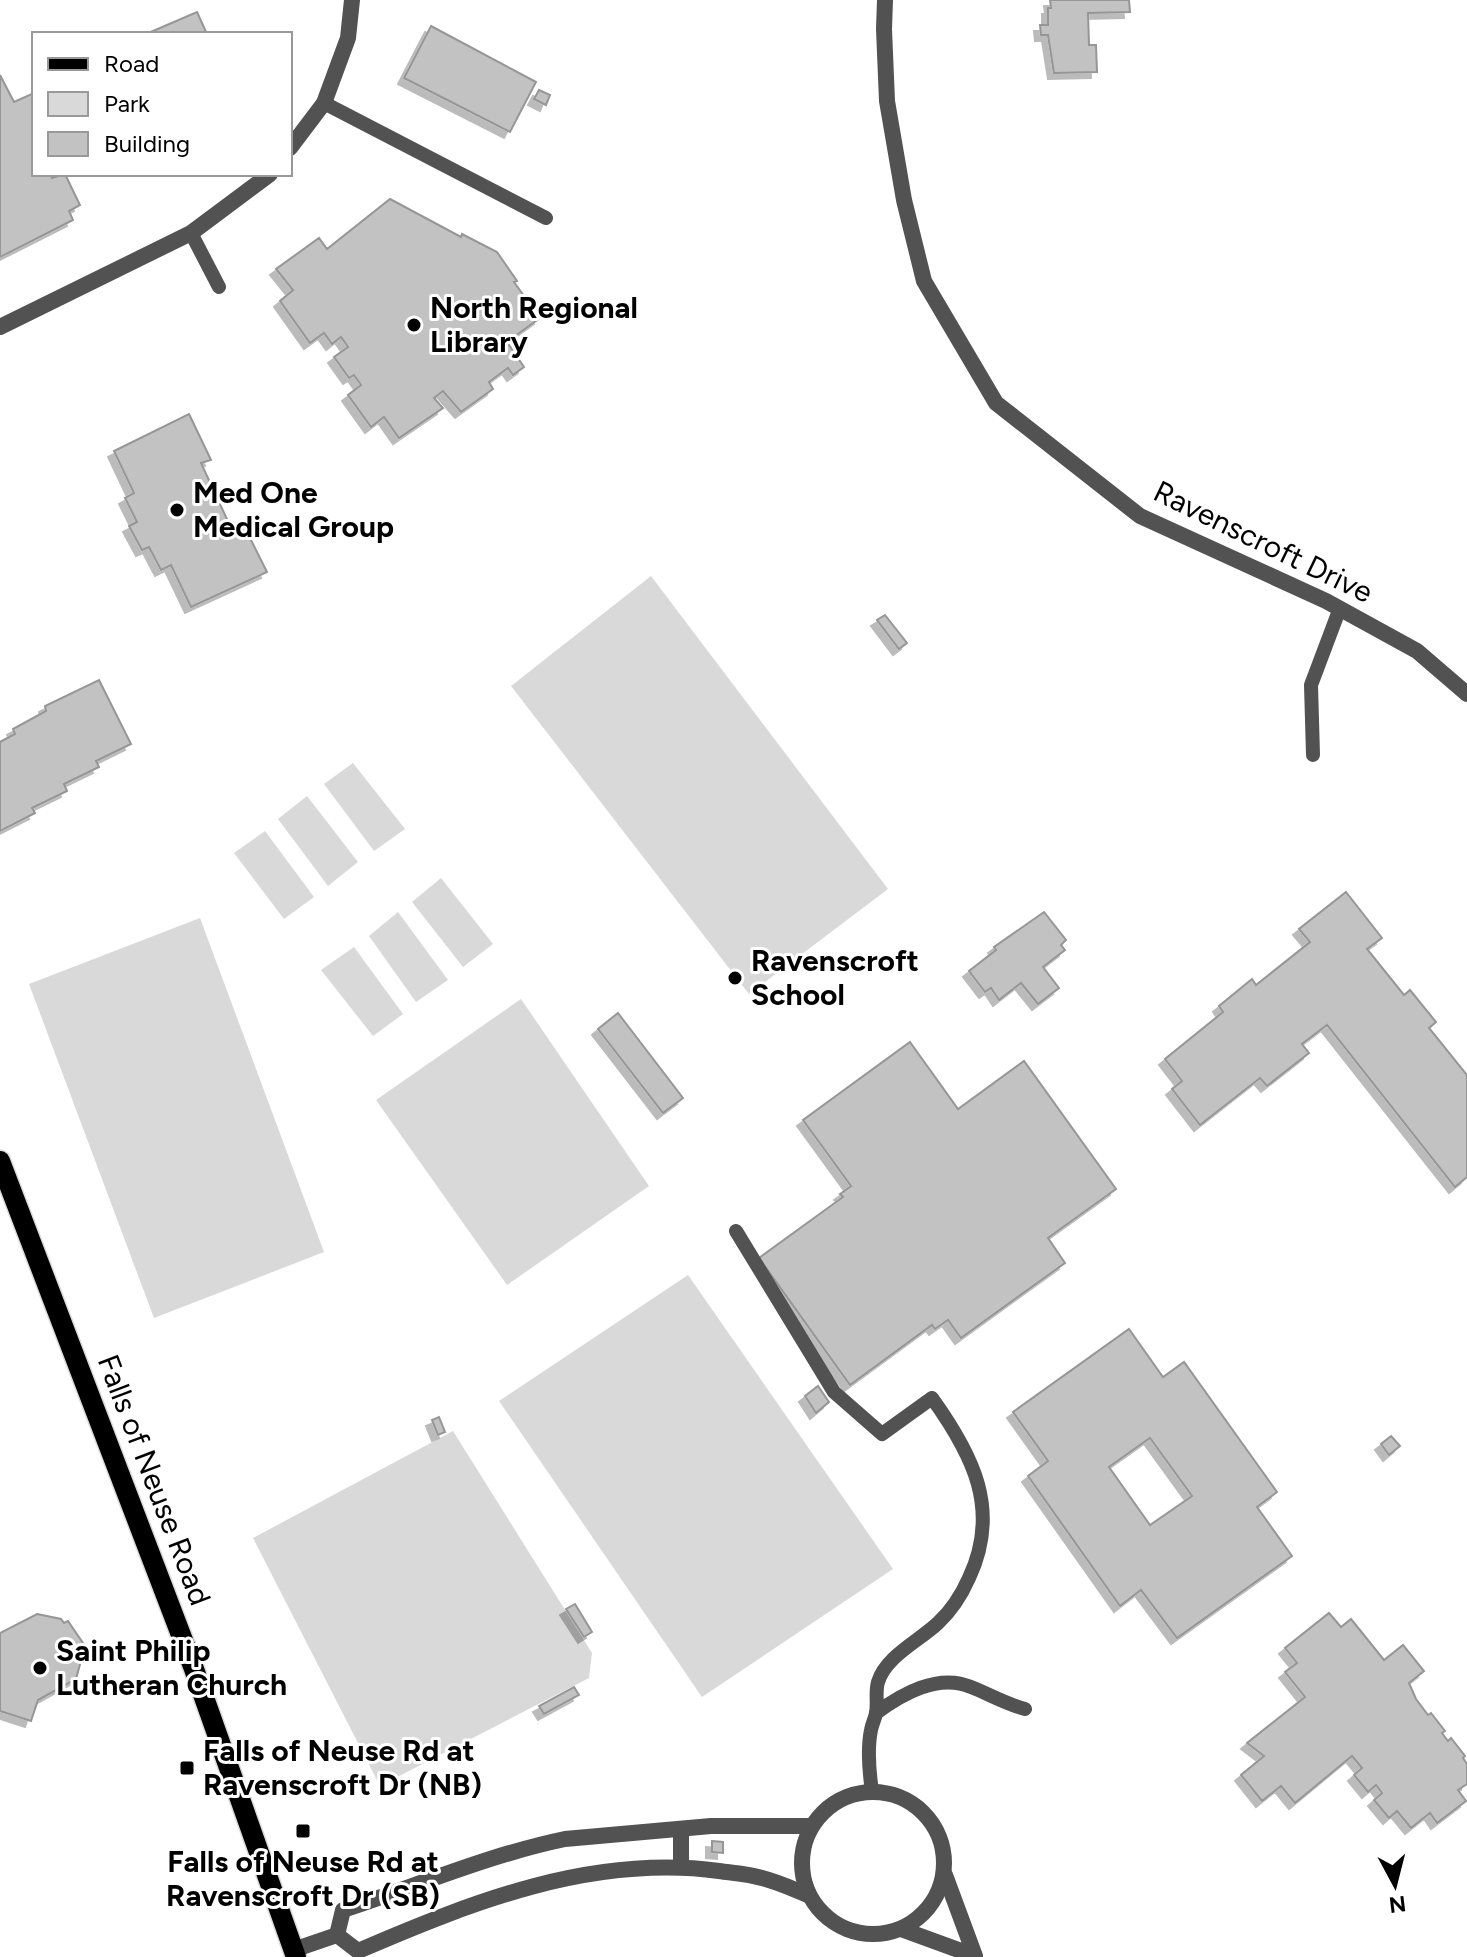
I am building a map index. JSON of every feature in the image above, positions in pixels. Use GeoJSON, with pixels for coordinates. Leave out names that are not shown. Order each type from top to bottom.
{"type":"FeatureCollection","features":[{"type":"Feature","properties":{"kind":"main road","name":"Falls of Neuse Road"},"geometry":{"type":"LineString","coordinates":[[0,1161],[189,1655],[295,1954]]}},
{"type":"Feature","properties":{"kind":"street"},"geometry":{"type":"LineString","coordinates":[[292,145],[324,103],[348,38],[352,0]]}},
{"type":"Feature","properties":{"kind":"street","name":"Ravenscroft Drive"},"geometry":{"type":"LineString","coordinates":[[885,0],[887,101],[904,200],[924,281],[996,403],[1140,516],[1340,608],[1417,651],[1467,694]]}},
{"type":"Feature","properties":{"kind":"street"},"geometry":{"type":"LineString","coordinates":[[0,327],[191,233],[267,176]]}},
{"type":"Feature","properties":{"kind":"street"},"geometry":{"type":"LineString","coordinates":[[945,1875],[937,1896],[922,1916],[901,1929],[880,1934],[858,1933],[838,1926],[821,1913],[808,1895],[801,1872],[802,1848],[811,1826],[827,1807],[848,1795],[872,1791],[896,1795],[918,1807],[934,1825],[943,1848],[945,1875],[976,1957]]}},
{"type":"Feature","properties":{"kind":"street"},"geometry":{"type":"LineString","coordinates":[[337,1935],[343,1910],[455,1870],[565,1839],[681,1829],[811,1826]]}},
{"type":"Feature","properties":{"kind":"street"},"geometry":{"type":"LineString","coordinates":[[681,1829],[681,1867]]}},
{"type":"Feature","properties":{"kind":"street"},"geometry":{"type":"LineString","coordinates":[[337,1935],[358,1951],[451,1912],[525,1888],[597,1872],[681,1867],[760,1877],[808,1895]]}},
{"type":"Feature","properties":{"kind":"street"},"geometry":{"type":"LineString","coordinates":[[901,1929],[976,1957]]}},
{"type":"Feature","properties":{"kind":"street"},"geometry":{"type":"LineString","coordinates":[[295,1954],[337,1935]]}},
{"type":"Feature","properties":{"kind":"lane"},"geometry":{"type":"LineString","coordinates":[[324,103],[546,218]]}},
{"type":"Feature","properties":{"kind":"lane"},"geometry":{"type":"LineString","coordinates":[[191,233],[219,287]]}},
{"type":"Feature","properties":{"kind":"lane"},"geometry":{"type":"LineString","coordinates":[[1313,755],[1311,685],[1340,608]]}},
{"type":"Feature","properties":{"kind":"lane"},"geometry":{"type":"LineString","coordinates":[[736,1231],[834,1392],[882,1434],[932,1398],[956,1432],[974,1470],[984,1512],[983,1539],[976,1563],[958,1600],[939,1622],[889,1662],[878,1683],[869,1752],[872,1791]]}},
{"type":"Feature","properties":{"kind":"lane"},"geometry":{"type":"LineString","coordinates":[[876,1713],[912,1690],[951,1682],[968,1685],[1025,1709]]}},
{"type":"Feature","properties":{"kind":"green space"},"geometry":{"type":"Polygon","coordinates":[[[651,576],[888,889],[749,994],[511,686],[651,576]]]}},
{"type":"Feature","properties":{"kind":"green space"},"geometry":{"type":"Polygon","coordinates":[[[353,763],[405,829],[374,851],[324,784],[353,763]]]}},
{"type":"Feature","properties":{"kind":"green space"},"geometry":{"type":"Polygon","coordinates":[[[307,796],[358,862],[328,886],[278,819],[307,796]]]}},
{"type":"Feature","properties":{"kind":"green space"},"geometry":{"type":"Polygon","coordinates":[[[265,831],[314,897],[284,919],[234,853],[265,831]]]}},
{"type":"Feature","properties":{"kind":"green space"},"geometry":{"type":"Polygon","coordinates":[[[441,878],[493,944],[463,967],[412,902],[441,878]]]}},
{"type":"Feature","properties":{"kind":"green space"},"geometry":{"type":"Polygon","coordinates":[[[398,912],[448,980],[416,1002],[369,936],[398,912]]]}},
{"type":"Feature","properties":{"kind":"green space"},"geometry":{"type":"Polygon","coordinates":[[[200,918],[324,1252],[154,1318],[29,984],[200,918]]]}},
{"type":"Feature","properties":{"kind":"green space"},"geometry":{"type":"Polygon","coordinates":[[[354,947],[403,1014],[373,1036],[321,970],[354,947]]]}},
{"type":"Feature","properties":{"kind":"green space"},"geometry":{"type":"Polygon","coordinates":[[[521,999],[649,1186],[507,1285],[376,1100],[521,999]]]}},
{"type":"Feature","properties":{"kind":"green space"},"geometry":{"type":"Polygon","coordinates":[[[688,1275],[893,1569],[702,1697],[499,1401],[688,1275]]]}},
{"type":"Feature","properties":{"kind":"green space"},"geometry":{"type":"Polygon","coordinates":[[[453,1431],[592,1653],[589,1678],[380,1786],[253,1538],[453,1431]]]}},
{"type":"Feature","properties":{"kind":"building"},"geometry":{"type":"Polygon","coordinates":[[[1050,0],[1129,0],[1130,12],[1088,13],[1089,45],[1096,45],[1097,72],[1054,73],[1048,35],[1041,35],[1040,25],[1048,25],[1050,0]]]}},
{"type":"Feature","properties":{"kind":"building"},"geometry":{"type":"Polygon","coordinates":[[[197,12],[206,32],[151,32],[197,12]]]}},
{"type":"Feature","properties":{"kind":"building"},"geometry":{"type":"Polygon","coordinates":[[[431,26],[536,82],[510,132],[404,78],[431,26]]]}},
{"type":"Feature","properties":{"kind":"building"},"geometry":{"type":"Polygon","coordinates":[[[0,75],[14,102],[32,94],[32,176],[66,176],[80,205],[69,211],[73,220],[0,257],[0,75]]]}},
{"type":"Feature","properties":{"kind":"building"},"geometry":{"type":"Polygon","coordinates":[[[539,90],[550,95],[546,105],[534,99],[539,90]]]}},
{"type":"Feature","properties":{"kind":"building","name":"North Regional Library"},"geometry":{"type":"Polygon","coordinates":[[[390,199],[461,237],[462,234],[497,252],[540,318],[507,342],[524,367],[513,375],[508,368],[489,382],[493,389],[461,412],[443,391],[434,398],[443,408],[399,438],[384,417],[371,427],[348,395],[361,385],[354,375],[349,378],[334,357],[348,347],[341,337],[332,344],[324,333],[310,343],[280,301],[293,290],[276,269],[319,238],[327,249],[390,199]]]}},
{"type":"Feature","properties":{"kind":"building","name":"Med One Medical Group"},"geometry":{"type":"Polygon","coordinates":[[[189,414],[211,460],[201,463],[232,530],[243,524],[267,572],[191,607],[171,565],[161,570],[149,547],[142,550],[129,526],[137,522],[125,498],[134,493],[114,451],[189,414]]]}},
{"type":"Feature","properties":{"kind":"building"},"geometry":{"type":"Polygon","coordinates":[[[885,615],[907,643],[899,649],[877,620],[885,615]]]}},
{"type":"Feature","properties":{"kind":"building"},"geometry":{"type":"Polygon","coordinates":[[[99,680],[131,744],[96,761],[99,767],[64,784],[67,791],[32,808],[35,813],[0,831],[0,742],[15,734],[13,729],[46,711],[45,706],[99,680]]]}},
{"type":"Feature","properties":{"kind":"building"},"geometry":{"type":"Polygon","coordinates":[[[1346,892],[1382,938],[1367,949],[1404,995],[1410,990],[1436,1022],[1429,1028],[1467,1075],[1467,1177],[1455,1187],[1327,1025],[1302,1044],[1309,1053],[1267,1086],[1260,1078],[1200,1125],[1172,1089],[1182,1081],[1165,1059],[1223,1012],[1219,1006],[1252,979],[1256,985],[1310,942],[1299,929],[1346,892]]]}},
{"type":"Feature","properties":{"kind":"building"},"geometry":{"type":"Polygon","coordinates":[[[1044,912],[1066,940],[1061,945],[1065,950],[1043,967],[1059,988],[1038,1004],[1021,983],[999,1000],[991,988],[985,992],[969,971],[996,950],[994,947],[1044,912]]]}},
{"type":"Feature","properties":{"kind":"building"},"geometry":{"type":"Polygon","coordinates":[[[618,1013],[683,1098],[663,1113],[598,1029],[618,1013]]]}},
{"type":"Feature","properties":{"kind":"building"},"geometry":{"type":"Polygon","coordinates":[[[910,1042],[958,1109],[1024,1061],[1116,1189],[1048,1238],[1065,1263],[961,1338],[948,1320],[935,1329],[932,1325],[850,1385],[759,1258],[843,1197],[840,1194],[851,1186],[803,1120],[910,1042]]]}},
{"type":"Feature","properties":{"kind":"building"},"geometry":{"type":"Polygon","coordinates":[[[1129,1329],[1163,1377],[1184,1362],[1277,1492],[1257,1507],[1292,1556],[1177,1638],[1141,1590],[1120,1606],[1028,1476],[1048,1461],[1013,1412],[1129,1329]],[[1150,1438],[1109,1467],[1150,1525],[1192,1496],[1150,1438]]]}},
{"type":"Feature","properties":{"kind":"building"},"geometry":{"type":"Polygon","coordinates":[[[818,1386],[829,1402],[816,1413],[805,1396],[818,1386]]]}},
{"type":"Feature","properties":{"kind":"building"},"geometry":{"type":"Polygon","coordinates":[[[439,1417],[445,1432],[438,1435],[432,1420],[439,1417]]]}},
{"type":"Feature","properties":{"kind":"building"},"geometry":{"type":"Polygon","coordinates":[[[1391,1436],[1400,1446],[1389,1455],[1381,1444],[1391,1436]]]}},
{"type":"Feature","properties":{"kind":"building"},"geometry":{"type":"Polygon","coordinates":[[[575,1604],[592,1632],[584,1637],[566,1609],[575,1604]]]}},
{"type":"Feature","properties":{"kind":"building"},"geometry":{"type":"Polygon","coordinates":[[[1329,1613],[1341,1627],[1351,1619],[1384,1660],[1403,1645],[1424,1671],[1409,1683],[1416,1699],[1445,1731],[1442,1733],[1448,1741],[1451,1738],[1465,1756],[1463,1758],[1467,1764],[1467,1784],[1458,1790],[1466,1801],[1437,1823],[1430,1813],[1411,1828],[1397,1811],[1389,1818],[1374,1800],[1382,1793],[1376,1785],[1368,1792],[1354,1775],[1362,1768],[1352,1756],[1295,1803],[1281,1786],[1262,1801],[1241,1775],[1264,1756],[1247,1743],[1305,1697],[1285,1672],[1297,1663],[1285,1648],[1329,1613]]]}},
{"type":"Feature","properties":{"kind":"building","name":"Saint Philip Lutheran Church"},"geometry":{"type":"Polygon","coordinates":[[[37,1614],[61,1619],[64,1623],[68,1621],[85,1646],[76,1679],[38,1700],[31,1721],[0,1711],[0,1633],[37,1614]]]}},
{"type":"Feature","properties":{"kind":"building"},"geometry":{"type":"Polygon","coordinates":[[[574,1687],[579,1695],[544,1714],[539,1706],[574,1687]]]}},
{"type":"Feature","properties":{"kind":"building"},"geometry":{"type":"Polygon","coordinates":[[[712,1841],[723,1842],[723,1853],[712,1852],[712,1841]]]}},
{"type":"Feature","properties":{"kind":"place","name":"North Regional Library"},"geometry":{"type":"Point","coordinates":[414,325]}},
{"type":"Feature","properties":{"kind":"place","name":"Med One Medical Group"},"geometry":{"type":"Point","coordinates":[177,510]}},
{"type":"Feature","properties":{"kind":"place","name":"Ravenscroft School"},"geometry":{"type":"Point","coordinates":[735,978]}},
{"type":"Feature","properties":{"kind":"place","name":"Saint Philip Lutheran Church"},"geometry":{"type":"Point","coordinates":[40,1668]}},
{"type":"Feature","properties":{"kind":"place","name":"Falls of Neuse Rd at Ravenscroft Dr (NB)"},"geometry":{"type":"Point","coordinates":[187,1768]}},
{"type":"Feature","properties":{"kind":"place","name":"Falls of Neuse Rd at Ravenscroft Dr (SB)"},"geometry":{"type":"Point","coordinates":[303,1831]}}]}
